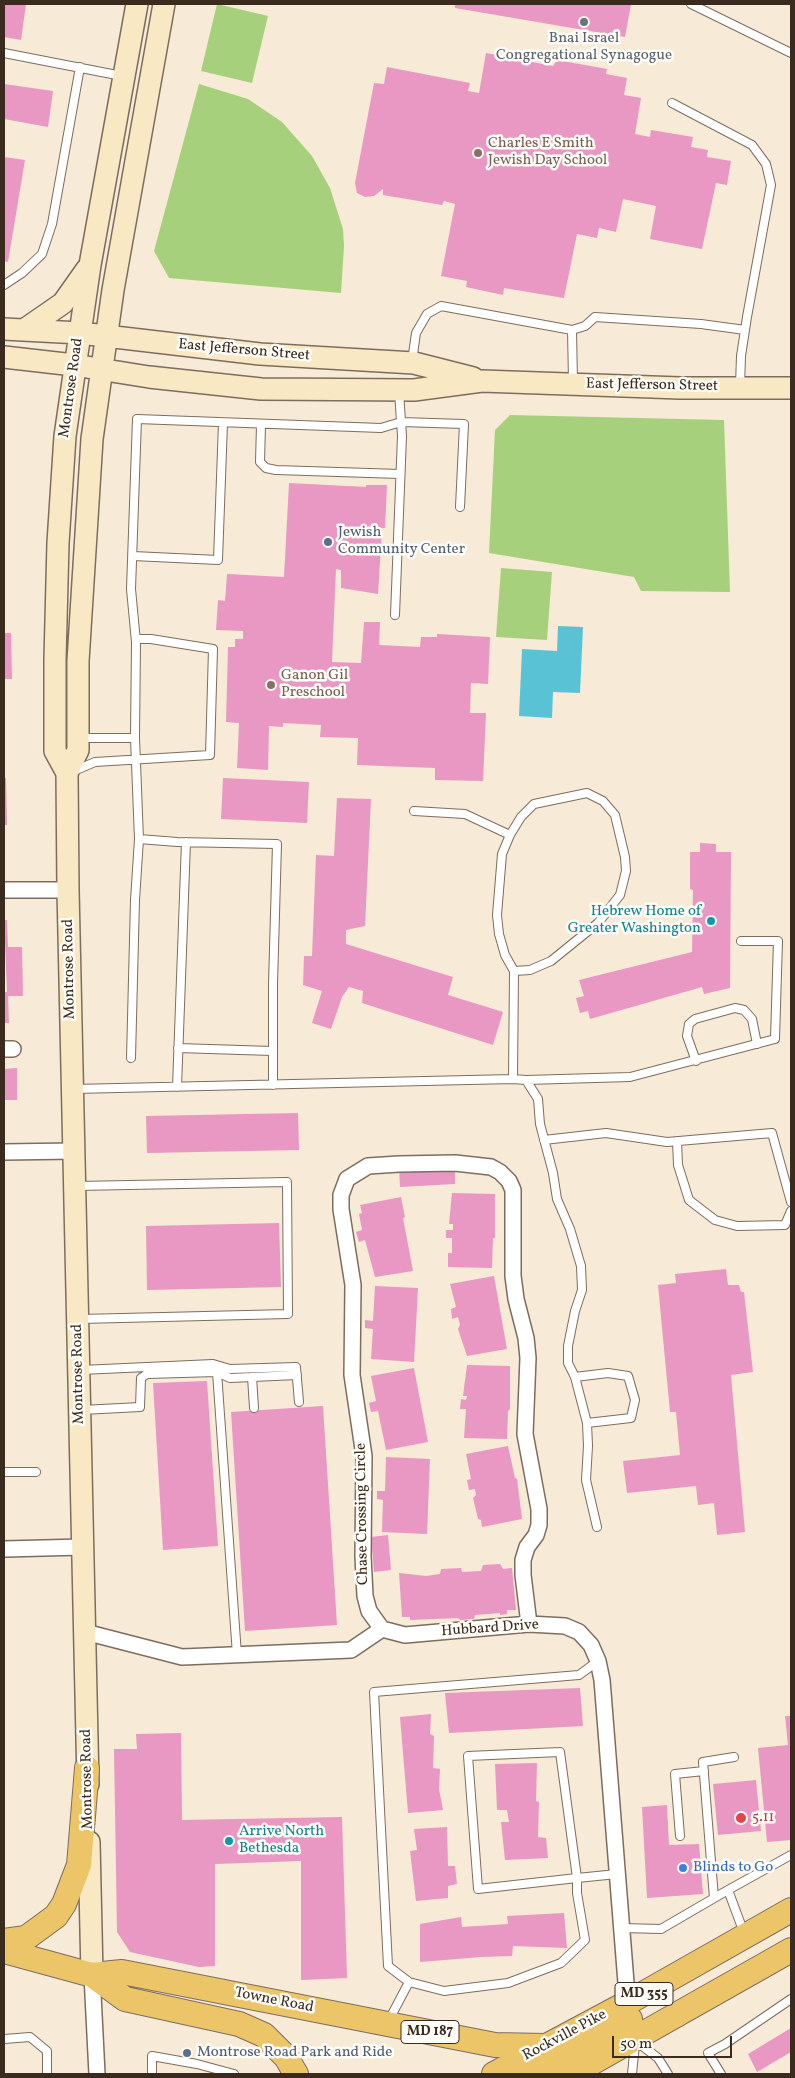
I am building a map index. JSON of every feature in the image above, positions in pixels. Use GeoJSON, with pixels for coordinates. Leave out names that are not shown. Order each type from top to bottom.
{"type":"FeatureCollection","features":[{"type":"Feature","properties":{"kind":"main road"},"geometry":{"type":"LineString","coordinates":[[4,1941],[26,1938],[56,1916],[64,1904],[79,1865],[87,1768]]}},
{"type":"Feature","properties":{"kind":"main road","name":"Rockville Pike"},"geometry":{"type":"LineString","coordinates":[[572,2074],[631,2021],[745,1936],[791,1910]]}},
{"type":"Feature","properties":{"kind":"main road","name":"Rockville Pike"},"geometry":{"type":"LineString","coordinates":[[494,2074],[546,2046],[631,2021],[791,1950]]}},
{"type":"Feature","properties":{"kind":"main road","name":"Towne Road"},"geometry":{"type":"LineString","coordinates":[[4,1951],[92,1975],[122,1972],[495,2045],[546,2046]]}},
{"type":"Feature","properties":{"kind":"main road","name":"MD 187"},"geometry":{"type":"LineString","coordinates":[[92,1975],[124,1999],[239,2024],[264,2036],[286,2057],[296,2074]]}},
{"type":"Feature","properties":{"kind":"main road"},"geometry":{"type":"LineString","coordinates":[[534,2074],[631,2021]]}},
{"type":"Feature","properties":{"kind":"street","name":"Montrose Road"},"geometry":{"type":"LineString","coordinates":[[92,1975],[68,890],[67,773],[78,750],[67,739],[55,659],[58,543],[65,436],[90,265],[137,4]]}},
{"type":"Feature","properties":{"kind":"street","name":"Montrose Road"},"geometry":{"type":"LineString","coordinates":[[67,739],[78,660],[92,439],[101,370],[113,290],[164,4]]}},
{"type":"Feature","properties":{"kind":"street"},"geometry":{"type":"LineString","coordinates":[[14,329],[63,303],[90,265]]}},
{"type":"Feature","properties":{"kind":"street","name":"East Jefferson Street"},"geometry":{"type":"LineString","coordinates":[[14,329],[80,333],[260,354],[412,363],[482,381]]}},
{"type":"Feature","properties":{"kind":"street","name":"East Jefferson Street"},"geometry":{"type":"LineString","coordinates":[[4,358],[261,389],[414,390],[482,381],[680,388],[791,388]]}},
{"type":"Feature","properties":{"kind":"street"},"geometry":{"type":"LineString","coordinates":[[4,890],[68,890]]}},
{"type":"Feature","properties":{"kind":"street"},"geometry":{"type":"LineString","coordinates":[[4,1152],[74,1151]]}},
{"type":"Feature","properties":{"kind":"street","name":"Chase Crossing Circle"},"geometry":{"type":"LineString","coordinates":[[382,1629],[369,1612],[365,1596],[363,1556],[364,1456],[352,1375],[353,1285],[341,1209],[341,1195],[347,1178],[368,1166],[399,1164],[454,1163],[491,1167],[509,1181],[513,1190],[513,1276],[516,1299],[526,1338],[528,1358],[525,1434],[539,1509],[539,1525],[536,1535],[527,1547],[523,1560],[529,1624]]}},
{"type":"Feature","properties":{"kind":"street"},"geometry":{"type":"LineString","coordinates":[[4,1549],[83,1547]]}},
{"type":"Feature","properties":{"kind":"street","name":"Hubbard Drive"},"geometry":{"type":"LineString","coordinates":[[382,1629],[405,1635],[529,1624],[565,1626],[579,1632],[592,1645],[602,1680],[621,1928],[631,2021]]}},
{"type":"Feature","properties":{"kind":"street"},"geometry":{"type":"LineString","coordinates":[[85,1632],[182,1658],[351,1650],[382,1629]]}},
{"type":"Feature","properties":{"kind":"street"},"geometry":{"type":"LineString","coordinates":[[92,1975],[96,2074]]}},
{"type":"Feature","properties":{"kind":"lane"},"geometry":{"type":"LineString","coordinates":[[691,4],[791,53]]}},
{"type":"Feature","properties":{"kind":"lane"},"geometry":{"type":"LineString","coordinates":[[4,53],[124,76]]}},
{"type":"Feature","properties":{"kind":"lane"},"geometry":{"type":"LineString","coordinates":[[4,285],[22,273],[42,254],[52,224],[80,68]]}},
{"type":"Feature","properties":{"kind":"lane"},"geometry":{"type":"LineString","coordinates":[[672,103],[752,145],[766,164],[772,185],[745,330],[740,363],[740,388]]}},
{"type":"Feature","properties":{"kind":"lane"},"geometry":{"type":"LineString","coordinates":[[412,363],[416,333],[428,314],[441,306],[572,330],[585,326],[595,317],[709,325],[745,330]]}},
{"type":"Feature","properties":{"kind":"lane"},"geometry":{"type":"LineString","coordinates":[[572,330],[574,384]]}},
{"type":"Feature","properties":{"kind":"lane"},"geometry":{"type":"LineString","coordinates":[[395,615],[401,422],[399,390]]}},
{"type":"Feature","properties":{"kind":"lane"},"geometry":{"type":"LineString","coordinates":[[131,1058],[134,900],[139,839],[135,738],[136,639],[131,589],[137,419],[381,428],[401,422],[464,424],[460,506]]}},
{"type":"Feature","properties":{"kind":"lane"},"geometry":{"type":"LineString","coordinates":[[133,556],[218,560],[222,422]]}},
{"type":"Feature","properties":{"kind":"lane"},"geometry":{"type":"LineString","coordinates":[[261,425],[260,462],[266,468],[276,470],[400,474]]}},
{"type":"Feature","properties":{"kind":"lane"},"geometry":{"type":"LineString","coordinates":[[67,773],[95,762],[210,755],[213,648],[136,639]]}},
{"type":"Feature","properties":{"kind":"lane"},"geometry":{"type":"LineString","coordinates":[[67,739],[135,738]]}},
{"type":"Feature","properties":{"kind":"lane"},"geometry":{"type":"LineString","coordinates":[[513,1079],[514,971],[504,955],[497,915],[502,854],[510,834],[521,817],[534,804],[587,792],[603,802],[614,815],[625,857],[626,871],[620,896],[598,923],[551,961],[530,970],[514,971]]}},
{"type":"Feature","properties":{"kind":"lane"},"geometry":{"type":"LineString","coordinates":[[414,811],[465,814],[510,834]]}},
{"type":"Feature","properties":{"kind":"lane"},"geometry":{"type":"LineString","coordinates":[[139,839],[276,844],[273,1085]]}},
{"type":"Feature","properties":{"kind":"lane"},"geometry":{"type":"LineString","coordinates":[[177,1087],[186,842]]}},
{"type":"Feature","properties":{"kind":"lane"},"geometry":{"type":"LineString","coordinates":[[72,1090],[630,1077],[775,1039],[778,941],[741,941]]}},
{"type":"Feature","properties":{"kind":"lane"},"geometry":{"type":"LineString","coordinates":[[696,1061],[687,1036],[689,1024],[695,1019],[735,1008],[744,1010],[752,1019],[757,1044]]}},
{"type":"Feature","properties":{"kind":"lane"},"geometry":{"type":"LineString","coordinates":[[178,1048],[272,1051]]}},
{"type":"Feature","properties":{"kind":"lane"},"geometry":{"type":"LineString","coordinates":[[526,1080],[538,1099],[540,1124],[554,1173],[557,1199],[570,1229],[581,1266],[582,1290],[575,1311],[568,1346],[568,1363],[575,1377],[587,1423],[586,1480],[597,1527]]}},
{"type":"Feature","properties":{"kind":"lane"},"geometry":{"type":"LineString","coordinates":[[544,1140],[606,1133],[667,1142],[772,1133],[791,1202]]}},
{"type":"Feature","properties":{"kind":"lane"},"geometry":{"type":"LineString","coordinates":[[677,1141],[678,1165],[689,1200],[715,1220],[737,1226],[785,1225]]}},
{"type":"Feature","properties":{"kind":"lane"},"geometry":{"type":"LineString","coordinates":[[75,1186],[287,1182],[288,1314],[78,1319]]}},
{"type":"Feature","properties":{"kind":"lane"},"geometry":{"type":"LineString","coordinates":[[785,1225],[791,1211]]}},
{"type":"Feature","properties":{"kind":"lane"},"geometry":{"type":"LineString","coordinates":[[785,1225],[791,1233]]}},
{"type":"Feature","properties":{"kind":"lane"},"geometry":{"type":"LineString","coordinates":[[79,1370],[213,1364],[230,1369],[296,1367],[299,1402]]}},
{"type":"Feature","properties":{"kind":"lane"},"geometry":{"type":"LineString","coordinates":[[80,1410],[140,1407],[141,1378],[147,1374],[218,1372],[230,1378],[297,1375]]}},
{"type":"Feature","properties":{"kind":"lane"},"geometry":{"type":"LineString","coordinates":[[218,1372],[237,1655]]}},
{"type":"Feature","properties":{"kind":"lane"},"geometry":{"type":"LineString","coordinates":[[575,1377],[608,1373],[628,1376],[635,1400],[631,1418],[587,1423]]}},
{"type":"Feature","properties":{"kind":"lane"},"geometry":{"type":"LineString","coordinates":[[252,1377],[254,1408]]}},
{"type":"Feature","properties":{"kind":"lane"},"geometry":{"type":"LineString","coordinates":[[4,1472],[36,1472]]}},
{"type":"Feature","properties":{"kind":"lane"},"geometry":{"type":"LineString","coordinates":[[598,1661],[579,1675],[374,1692],[388,1966],[409,1982],[444,1991],[508,1982],[561,1963],[585,1940],[577,1893],[577,1878],[560,1752],[468,1756],[478,1889],[577,1878],[617,1874]]}},
{"type":"Feature","properties":{"kind":"lane"},"geometry":{"type":"LineString","coordinates":[[714,1898],[703,1762],[734,1757]]}},
{"type":"Feature","properties":{"kind":"lane"},"geometry":{"type":"LineString","coordinates":[[680,1836],[675,1774],[704,1771]]}},
{"type":"Feature","properties":{"kind":"lane"},"geometry":{"type":"LineString","coordinates":[[621,1928],[661,1928],[791,1855]]}},
{"type":"Feature","properties":{"kind":"lane"},"geometry":{"type":"LineString","coordinates":[[728,1890],[745,1936]]}},
{"type":"Feature","properties":{"kind":"lane"},"geometry":{"type":"LineString","coordinates":[[387,2024],[409,1982]]}},
{"type":"Feature","properties":{"kind":"lane"},"geometry":{"type":"LineString","coordinates":[[721,2074],[708,2052],[725,2044],[791,1999]]}},
{"type":"Feature","properties":{"kind":"lane"},"geometry":{"type":"LineString","coordinates":[[631,2021],[632,2074]]}},
{"type":"Feature","properties":{"kind":"lane"},"geometry":{"type":"LineString","coordinates":[[631,2021],[668,2074]]}},
{"type":"Feature","properties":{"kind":"lane"},"geometry":{"type":"LineString","coordinates":[[4,2039],[30,2038],[46,2051],[47,2074]]}},
{"type":"Feature","properties":{"kind":"lane"},"geometry":{"type":"LineString","coordinates":[[152,2074],[152,2056],[197,2064],[234,2074]]}},
{"type":"Feature","properties":{"kind":"green space"},"geometry":{"type":"Polygon","coordinates":[[[217,4],[268,16],[252,83],[201,71],[217,4]]]}},
{"type":"Feature","properties":{"kind":"green space"},"geometry":{"type":"Polygon","coordinates":[[[199,84],[248,99],[282,122],[312,156],[330,188],[343,229],[344,246],[341,293],[169,278],[154,251],[199,84]]]}},
{"type":"Feature","properties":{"kind":"green space"},"geometry":{"type":"Polygon","coordinates":[[[510,415],[724,420],[730,592],[641,591],[634,577],[489,553],[495,430],[510,415]]]}},
{"type":"Feature","properties":{"kind":"green space"},"geometry":{"type":"Polygon","coordinates":[[[501,568],[552,572],[547,640],[496,637],[501,568]]]}},
{"type":"Feature","properties":{"kind":"water"},"geometry":{"type":"Polygon","coordinates":[[[558,626],[583,627],[580,693],[553,692],[552,718],[519,716],[522,649],[557,651],[558,626]]]}},
{"type":"Feature","properties":{"kind":"building"},"geometry":{"type":"Polygon","coordinates":[[[4,4],[26,4],[21,40],[4,37],[4,4]]]}},
{"type":"Feature","properties":{"kind":"building","name":"Bnai Israel Congregational Synagogue"},"geometry":{"type":"Polygon","coordinates":[[[455,4],[631,4],[625,37],[455,8],[455,4]]]}},
{"type":"Feature","properties":{"kind":"building"},"geometry":{"type":"Polygon","coordinates":[[[486,53],[553,66],[557,60],[607,69],[606,74],[627,78],[624,95],[641,98],[635,134],[650,137],[651,130],[693,137],[691,147],[708,150],[707,157],[731,161],[727,185],[716,183],[702,249],[650,239],[656,206],[623,199],[616,232],[599,228],[597,238],[577,234],[564,298],[504,288],[503,295],[466,287],[467,281],[441,276],[455,204],[444,201],[442,205],[383,195],[383,189],[374,196],[365,197],[357,193],[355,183],[374,83],[384,84],[387,67],[470,83],[468,91],[479,93],[486,53]]]}},
{"type":"Feature","properties":{"kind":"building"},"geometry":{"type":"Polygon","coordinates":[[[4,84],[53,91],[48,127],[4,119],[4,84]]]}},
{"type":"Feature","properties":{"kind":"building"},"geometry":{"type":"Polygon","coordinates":[[[4,157],[25,160],[8,262],[4,261],[4,157]]]}},
{"type":"Feature","properties":{"kind":"building"},"geometry":{"type":"Polygon","coordinates":[[[289,483],[366,487],[366,485],[387,485],[385,528],[382,528],[378,594],[341,588],[341,570],[336,569],[332,662],[361,663],[364,622],[380,622],[379,645],[420,647],[421,637],[437,637],[437,634],[490,637],[488,684],[471,683],[470,713],[486,713],[483,781],[435,780],[435,768],[357,765],[358,738],[320,737],[321,725],[283,723],[283,727],[269,726],[268,770],[237,768],[239,723],[226,722],[228,647],[235,647],[235,639],[243,639],[243,631],[216,630],[218,600],[225,601],[227,574],[284,577],[289,483]]]}},
{"type":"Feature","properties":{"kind":"building"},"geometry":{"type":"Polygon","coordinates":[[[4,633],[11,633],[12,679],[4,679],[4,633]]]}},
{"type":"Feature","properties":{"kind":"building"},"geometry":{"type":"Polygon","coordinates":[[[4,778],[6,778],[7,825],[4,825],[4,778]]]}},
{"type":"Feature","properties":{"kind":"building"},"geometry":{"type":"Polygon","coordinates":[[[223,778],[309,782],[307,823],[221,819],[223,778]]]}},
{"type":"Feature","properties":{"kind":"building"},"geometry":{"type":"Polygon","coordinates":[[[337,798],[371,799],[365,926],[346,930],[346,944],[453,977],[448,995],[503,1012],[493,1045],[362,1003],[363,991],[349,987],[342,997],[331,1029],[312,1023],[322,991],[303,985],[304,956],[312,956],[316,855],[334,856],[337,798]]]}},
{"type":"Feature","properties":{"kind":"building","name":"Hebrew Home of Greater Washington"},"geometry":{"type":"Polygon","coordinates":[[[700,843],[716,844],[716,852],[731,852],[730,988],[704,994],[702,987],[590,1019],[588,1011],[580,1013],[576,998],[584,996],[579,980],[692,952],[693,890],[690,889],[690,852],[700,852],[700,843]]]}},
{"type":"Feature","properties":{"kind":"building"},"geometry":{"type":"Polygon","coordinates":[[[4,920],[7,920],[8,947],[22,947],[23,996],[8,996],[9,1023],[4,1023],[4,992],[7,992],[4,920]]]}},
{"type":"Feature","properties":{"kind":"building"},"geometry":{"type":"Polygon","coordinates":[[[17,1068],[17,1100],[4,1100],[4,1069],[17,1068]]]}},
{"type":"Feature","properties":{"kind":"building"},"geometry":{"type":"Polygon","coordinates":[[[298,1113],[299,1150],[147,1153],[146,1116],[298,1113]]]}},
{"type":"Feature","properties":{"kind":"building"},"geometry":{"type":"Polygon","coordinates":[[[455,1167],[455,1184],[400,1187],[399,1169],[455,1167]]]}},
{"type":"Feature","properties":{"kind":"building"},"geometry":{"type":"Polygon","coordinates":[[[452,1193],[495,1194],[495,1238],[493,1238],[492,1268],[448,1267],[448,1253],[452,1253],[452,1238],[446,1238],[446,1230],[453,1230],[453,1224],[449,1224],[452,1193]]]}},
{"type":"Feature","properties":{"kind":"building"},"geometry":{"type":"Polygon","coordinates":[[[401,1197],[413,1271],[375,1277],[365,1240],[359,1242],[356,1232],[362,1230],[359,1214],[362,1213],[360,1205],[401,1197]]]}},
{"type":"Feature","properties":{"kind":"building"},"geometry":{"type":"Polygon","coordinates":[[[279,1223],[281,1287],[147,1290],[146,1226],[279,1223]]]}},
{"type":"Feature","properties":{"kind":"building"},"geometry":{"type":"Polygon","coordinates":[[[726,1269],[728,1285],[739,1285],[741,1292],[744,1292],[753,1372],[731,1375],[745,1532],[717,1535],[714,1503],[698,1505],[696,1486],[627,1493],[623,1461],[680,1455],[676,1412],[670,1412],[658,1285],[676,1283],[675,1274],[726,1269]]]}},
{"type":"Feature","properties":{"kind":"building"},"geometry":{"type":"Polygon","coordinates":[[[494,1276],[507,1349],[467,1356],[458,1329],[460,1325],[458,1317],[452,1319],[451,1309],[456,1307],[450,1284],[494,1276]]]}},
{"type":"Feature","properties":{"kind":"building"},"geometry":{"type":"Polygon","coordinates":[[[375,1286],[418,1288],[414,1362],[371,1359],[373,1329],[365,1328],[365,1320],[373,1321],[375,1286]]]}},
{"type":"Feature","properties":{"kind":"building"},"geometry":{"type":"Polygon","coordinates":[[[467,1365],[510,1366],[510,1409],[508,1411],[507,1439],[464,1438],[466,1409],[460,1409],[461,1399],[466,1400],[467,1396],[463,1396],[467,1365]]]}},
{"type":"Feature","properties":{"kind":"building"},"geometry":{"type":"Polygon","coordinates":[[[414,1368],[428,1442],[386,1450],[378,1411],[371,1412],[369,1403],[376,1401],[371,1376],[414,1368]]]}},
{"type":"Feature","properties":{"kind":"building"},"geometry":{"type":"Polygon","coordinates":[[[207,1381],[218,1546],[163,1550],[153,1383],[207,1381]]]}},
{"type":"Feature","properties":{"kind":"building"},"geometry":{"type":"Polygon","coordinates":[[[323,1406],[337,1625],[245,1631],[231,1412],[323,1406]]]}},
{"type":"Feature","properties":{"kind":"building"},"geometry":{"type":"Polygon","coordinates":[[[508,1446],[515,1478],[517,1479],[522,1519],[482,1527],[473,1498],[476,1495],[475,1489],[469,1490],[467,1480],[471,1479],[466,1454],[508,1446]]]}},
{"type":"Feature","properties":{"kind":"building"},"geometry":{"type":"Polygon","coordinates":[[[386,1457],[430,1459],[427,1534],[382,1532],[383,1500],[377,1499],[377,1491],[385,1491],[386,1457]]]}},
{"type":"Feature","properties":{"kind":"building"},"geometry":{"type":"Polygon","coordinates":[[[388,1535],[391,1570],[374,1572],[371,1537],[388,1535]]]}},
{"type":"Feature","properties":{"kind":"building"},"geometry":{"type":"Polygon","coordinates":[[[500,1564],[503,1569],[512,1568],[516,1610],[507,1610],[507,1614],[475,1615],[474,1619],[460,1620],[458,1618],[410,1620],[410,1617],[402,1617],[399,1573],[426,1576],[440,1574],[441,1569],[461,1568],[462,1572],[481,1571],[483,1565],[500,1564]]]}},
{"type":"Feature","properties":{"kind":"building"},"geometry":{"type":"Polygon","coordinates":[[[580,1688],[583,1726],[449,1733],[445,1693],[580,1688]]]}},
{"type":"Feature","properties":{"kind":"building"},"geometry":{"type":"Polygon","coordinates":[[[431,1714],[430,1734],[434,1736],[433,1768],[440,1769],[439,1789],[443,1810],[408,1813],[400,1717],[431,1714]]]}},
{"type":"Feature","properties":{"kind":"building"},"geometry":{"type":"Polygon","coordinates":[[[785,1716],[791,1716],[791,1840],[767,1842],[758,1748],[788,1745],[785,1716]]]}},
{"type":"Feature","properties":{"kind":"building","name":"Arrive North Bethesda"},"geometry":{"type":"Polygon","coordinates":[[[181,1733],[182,1820],[342,1817],[347,1978],[301,1980],[301,1861],[215,1864],[215,1966],[199,1967],[130,1952],[117,1932],[114,1749],[137,1749],[136,1734],[181,1733]]]}},
{"type":"Feature","properties":{"kind":"building"},"geometry":{"type":"Polygon","coordinates":[[[537,1763],[536,1801],[539,1802],[538,1837],[546,1838],[548,1858],[505,1860],[501,1822],[509,1822],[507,1810],[497,1810],[495,1764],[537,1763]]]}},
{"type":"Feature","properties":{"kind":"building"},"geometry":{"type":"Polygon","coordinates":[[[756,1780],[761,1831],[718,1835],[713,1784],[756,1780]]]}},
{"type":"Feature","properties":{"kind":"building"},"geometry":{"type":"Polygon","coordinates":[[[667,1805],[669,1845],[699,1844],[703,1894],[647,1898],[642,1807],[667,1805]]]}},
{"type":"Feature","properties":{"kind":"building"},"geometry":{"type":"Polygon","coordinates":[[[447,1827],[448,1866],[455,1866],[457,1884],[448,1886],[448,1898],[416,1901],[410,1851],[417,1850],[414,1829],[447,1827]]]}},
{"type":"Feature","properties":{"kind":"building"},"geometry":{"type":"Polygon","coordinates":[[[564,1913],[567,1948],[513,1946],[512,1956],[420,1962],[420,1924],[461,1917],[462,1927],[508,1924],[507,1916],[564,1913]]]}},
{"type":"Feature","properties":{"kind":"building"},"geometry":{"type":"Polygon","coordinates":[[[791,2028],[791,2052],[757,2072],[748,2054],[791,2028]]]}},
{"type":"Feature","properties":{"kind":"place","name":"Bnai Israel Congregational Synagogue"},"geometry":{"type":"Point","coordinates":[584,22]}},
{"type":"Feature","properties":{"kind":"place","name":"Charles E Smith Jewish Day School"},"geometry":{"type":"Point","coordinates":[478,153]}},
{"type":"Feature","properties":{"kind":"place","name":"Jewish Community Center"},"geometry":{"type":"Point","coordinates":[328,542]}},
{"type":"Feature","properties":{"kind":"place","name":"Ganon Gil Preschool"},"geometry":{"type":"Point","coordinates":[271,685]}},
{"type":"Feature","properties":{"kind":"place","name":"Hebrew Home of Greater Washington"},"geometry":{"type":"Point","coordinates":[711,921]}},
{"type":"Feature","properties":{"kind":"place","name":"5.11"},"geometry":{"type":"Point","coordinates":[741,1818]}},
{"type":"Feature","properties":{"kind":"place","name":"Arrive North Bethesda"},"geometry":{"type":"Point","coordinates":[229,1841]}},
{"type":"Feature","properties":{"kind":"place","name":"Blinds to Go"},"geometry":{"type":"Point","coordinates":[683,1868]}},
{"type":"Feature","properties":{"kind":"place","name":"Montrose Road Park and Ride"},"geometry":{"type":"Point","coordinates":[187,2053]}}]}
